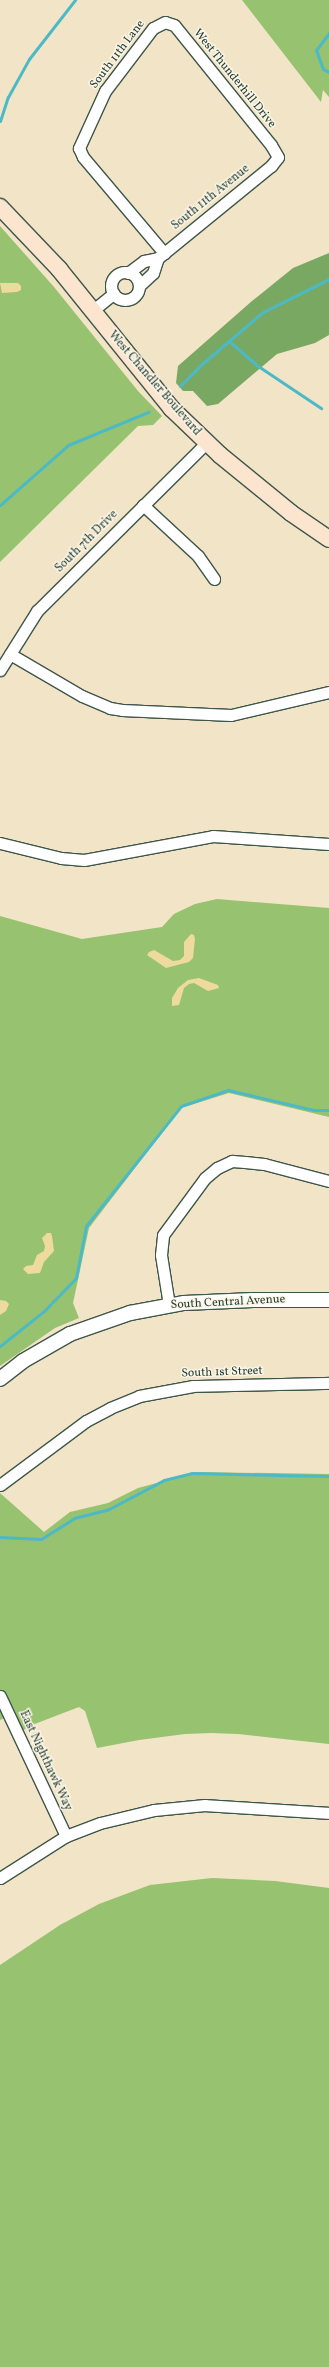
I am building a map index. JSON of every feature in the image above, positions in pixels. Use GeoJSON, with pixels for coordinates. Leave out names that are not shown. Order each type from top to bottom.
{"type":"FeatureCollection","features":[{"type":"Feature","properties":{"kind":"main road","name":"West Chandler Boulevard"},"geometry":{"type":"LineString","coordinates":[[0,207],[59,269],[167,402],[206,443],[291,513],[329,539]]}},
{"type":"Feature","properties":{"kind":"street","name":"South 11th Lane"},"geometry":{"type":"LineString","coordinates":[[161,256],[80,153],[79,145],[105,91],[153,28],[165,22]]}},
{"type":"Feature","properties":{"kind":"street","name":"West Thunderhill Drive"},"geometry":{"type":"LineString","coordinates":[[165,22],[174,25],[271,145],[278,157]]}},
{"type":"Feature","properties":{"kind":"street","name":"South 11th Avenue"},"geometry":{"type":"LineString","coordinates":[[161,256],[153,273],[139,286],[136,294],[129,299],[121,299],[114,294],[112,286],[114,278],[120,273],[128,273],[144,261],[161,256],[271,166],[278,157]]}},
{"type":"Feature","properties":{"kind":"street"},"geometry":{"type":"LineString","coordinates":[[128,273],[137,279],[139,286]]}},
{"type":"Feature","properties":{"kind":"street"},"geometry":{"type":"LineString","coordinates":[[92,311],[114,294]]}},
{"type":"Feature","properties":{"kind":"street","name":"South 7th Drive"},"geometry":{"type":"LineString","coordinates":[[0,670],[37,611],[206,443]]}},
{"type":"Feature","properties":{"kind":"street"},"geometry":{"type":"LineString","coordinates":[[143,505],[198,556],[214,579]]}},
{"type":"Feature","properties":{"kind":"street"},"geometry":{"type":"LineString","coordinates":[[10,654],[88,699],[110,708],[122,710],[231,715],[329,692]]}},
{"type":"Feature","properties":{"kind":"street"},"geometry":{"type":"LineString","coordinates":[[0,843],[61,858],[84,860],[150,846],[213,836],[329,844]]}},
{"type":"Feature","properties":{"kind":"street"},"geometry":{"type":"LineString","coordinates":[[169,1305],[161,1255],[163,1235],[205,1178],[218,1168],[232,1161],[264,1164],[329,1181]]}},
{"type":"Feature","properties":{"kind":"street","name":"South Central Avenue"},"geometry":{"type":"LineString","coordinates":[[0,1379],[23,1361],[70,1334],[130,1313],[169,1305],[253,1300],[329,1300]]}},
{"type":"Feature","properties":{"kind":"street","name":"South 1st Street"},"geometry":{"type":"LineString","coordinates":[[0,1485],[86,1421],[110,1408],[139,1396],[193,1386],[329,1383]]}},
{"type":"Feature","properties":{"kind":"street","name":"East Nighthawk Way"},"geometry":{"type":"LineString","coordinates":[[0,1696],[66,1836]]}},
{"type":"Feature","properties":{"kind":"street"},"geometry":{"type":"LineString","coordinates":[[0,1878],[66,1836],[119,1818],[181,1806],[244,1806],[329,1813]]}},
{"type":"Feature","properties":{"kind":"green space"},"geometry":{"type":"Polygon","coordinates":[[[242,0],[329,0],[329,97],[323,90],[321,102],[242,0]]]}},
{"type":"Feature","properties":{"kind":"green space"},"geometry":{"type":"Polygon","coordinates":[[[0,226],[54,287],[138,391],[162,416],[153,425],[138,426],[0,562],[0,226]]]}},
{"type":"Feature","properties":{"kind":"green space"},"geometry":{"type":"Polygon","coordinates":[[[329,253],[329,335],[315,343],[277,354],[218,404],[207,406],[193,391],[183,391],[176,383],[178,366],[252,301],[293,268],[329,253]]]}},
{"type":"Feature","properties":{"kind":"green space"},"geometry":{"type":"Polygon","coordinates":[[[217,899],[329,908],[329,1117],[229,1093],[181,1108],[89,1228],[73,1303],[79,1318],[55,1328],[0,1366],[0,916],[82,939],[162,927],[174,914],[195,904],[217,899]]]}},
{"type":"Feature","properties":{"kind":"green space"},"geometry":{"type":"Polygon","coordinates":[[[198,1472],[329,1474],[329,1744],[238,1734],[211,1733],[185,1734],[139,1740],[97,1748],[85,1711],[79,1707],[32,1725],[17,1734],[9,1716],[0,1720],[0,1493],[44,1532],[70,1512],[108,1503],[138,1488],[198,1472]]]}},
{"type":"Feature","properties":{"kind":"green space"},"geometry":{"type":"Polygon","coordinates":[[[212,1878],[275,1881],[329,1888],[329,2367],[0,2367],[0,1965],[60,1925],[99,1904],[150,1885],[212,1878]]]}},
{"type":"Feature","properties":{"kind":"sand"},"geometry":{"type":"Polygon","coordinates":[[[0,283],[18,283],[21,286],[21,290],[17,292],[2,293],[0,283]]]}},
{"type":"Feature","properties":{"kind":"sand"},"geometry":{"type":"Polygon","coordinates":[[[191,934],[194,935],[195,939],[193,958],[189,962],[166,968],[147,955],[149,952],[154,950],[173,961],[180,960],[184,956],[184,942],[191,934]]]}},
{"type":"Feature","properties":{"kind":"sand"},"geometry":{"type":"Polygon","coordinates":[[[199,978],[218,985],[219,988],[208,991],[194,983],[189,984],[184,988],[179,1005],[172,1006],[172,998],[178,988],[188,980],[199,978]]]}},
{"type":"Feature","properties":{"kind":"sand"},"geometry":{"type":"Polygon","coordinates":[[[47,1233],[51,1233],[54,1251],[44,1262],[40,1273],[28,1274],[23,1269],[26,1266],[33,1265],[37,1255],[44,1251],[45,1246],[42,1238],[47,1233]]]}},
{"type":"Feature","properties":{"kind":"sand"},"geometry":{"type":"Polygon","coordinates":[[[0,1300],[6,1301],[9,1304],[6,1311],[0,1315],[0,1300]]]}},
{"type":"Feature","properties":{"kind":"waterway"},"geometry":{"type":"LineString","coordinates":[[0,121],[8,97],[29,59],[75,0]]}},
{"type":"Feature","properties":{"kind":"waterway"},"geometry":{"type":"LineString","coordinates":[[329,33],[316,50],[323,69],[329,72]]}},
{"type":"Feature","properties":{"kind":"waterway"},"geometry":{"type":"LineString","coordinates":[[180,386],[203,363],[263,312],[329,279]]}},
{"type":"Feature","properties":{"kind":"waterway"},"geometry":{"type":"LineString","coordinates":[[229,341],[258,366],[321,408]]}},
{"type":"Feature","properties":{"kind":"waterway"},"geometry":{"type":"LineString","coordinates":[[0,505],[68,445],[148,412]]}},
{"type":"Feature","properties":{"kind":"waterway"},"geometry":{"type":"LineString","coordinates":[[0,1346],[44,1311],[76,1278],[86,1226],[181,1106],[228,1090],[314,1110],[329,1110]]}},
{"type":"Feature","properties":{"kind":"waterway"},"geometry":{"type":"LineString","coordinates":[[0,1537],[41,1539],[74,1518],[109,1509],[164,1480],[192,1473],[329,1476]]}}]}
